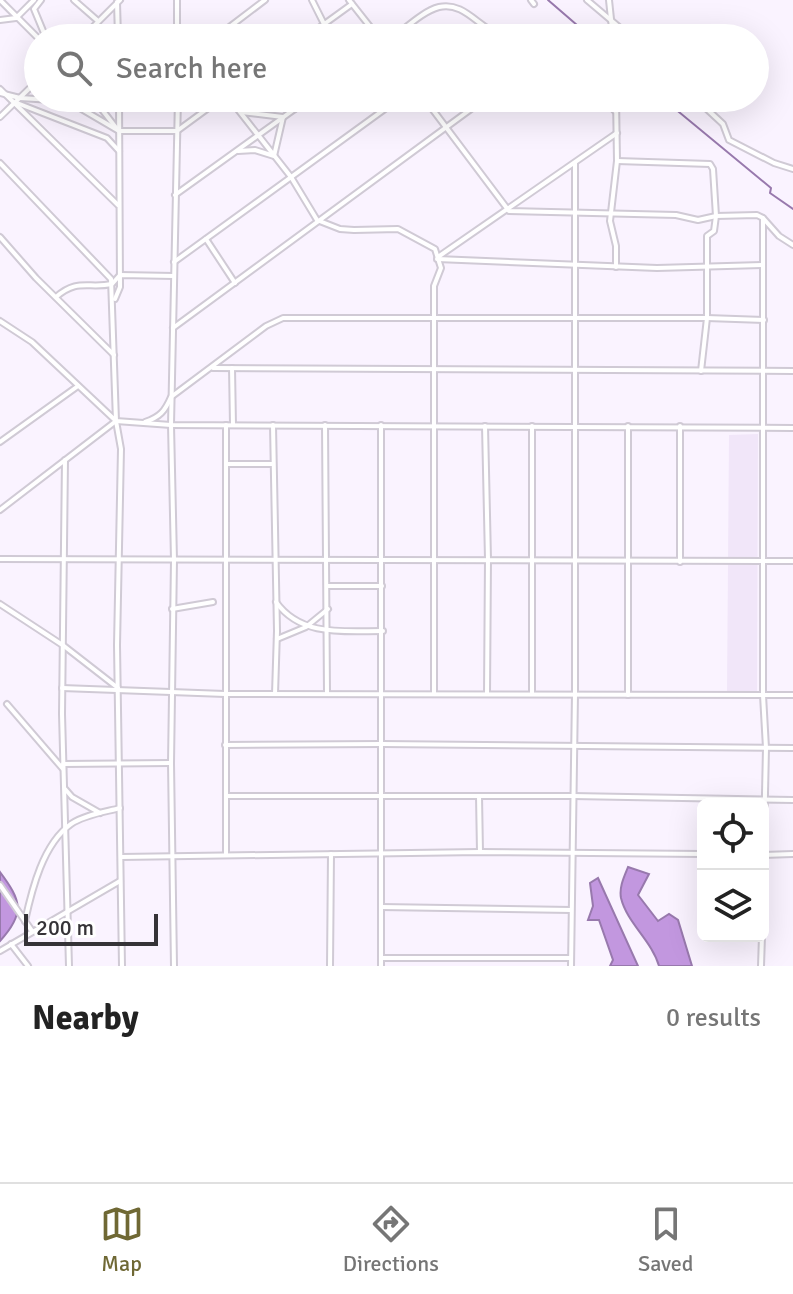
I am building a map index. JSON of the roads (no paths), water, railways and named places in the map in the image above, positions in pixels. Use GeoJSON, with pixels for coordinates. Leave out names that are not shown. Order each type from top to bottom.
{"type":"FeatureCollection","features":[{"type":"Feature","properties":{"kind":"street"},"geometry":{"type":"LineString","coordinates":[[0,0],[24,25]]}},
{"type":"Feature","properties":{"kind":"street"},"geometry":{"type":"LineString","coordinates":[[0,20],[16,18],[34,0]]}},
{"type":"Feature","properties":{"kind":"street"},"geometry":{"type":"LineString","coordinates":[[40,24],[34,9],[41,0]]}},
{"type":"Feature","properties":{"kind":"street"},"geometry":{"type":"LineString","coordinates":[[74,0],[98,21]]}},
{"type":"Feature","properties":{"kind":"street"},"geometry":{"type":"LineString","coordinates":[[177,0],[177,24]]}},
{"type":"Feature","properties":{"kind":"street"},"geometry":{"type":"LineString","coordinates":[[233,24],[265,0]]}},
{"type":"Feature","properties":{"kind":"street"},"geometry":{"type":"LineString","coordinates":[[312,0],[324,24],[350,2],[368,24]]}},
{"type":"Feature","properties":{"kind":"street"},"geometry":{"type":"LineString","coordinates":[[587,0],[616,24]]}},
{"type":"Feature","properties":{"kind":"street"},"geometry":{"type":"LineString","coordinates":[[609,0],[612,24]]}},
{"type":"Feature","properties":{"kind":"street"},"geometry":{"type":"LineString","coordinates":[[95,24],[119,1]]}},
{"type":"Feature","properties":{"kind":"street"},"geometry":{"type":"LineString","coordinates":[[118,24],[119,1]]}},
{"type":"Feature","properties":{"kind":"street"},"geometry":{"type":"LineString","coordinates":[[412,24],[441,6],[475,17],[482,24]]}},
{"type":"Feature","properties":{"kind":"street"},"geometry":{"type":"LineString","coordinates":[[0,91],[24,112]]}},
{"type":"Feature","properties":{"kind":"street"},"geometry":{"type":"LineString","coordinates":[[0,117],[24,94]]}},
{"type":"Feature","properties":{"kind":"street"},"geometry":{"type":"LineString","coordinates":[[7,95],[24,98]]}},
{"type":"Feature","properties":{"kind":"street"},"geometry":{"type":"LineString","coordinates":[[14,102],[24,106]]}},
{"type":"Feature","properties":{"kind":"street"},"geometry":{"type":"LineString","coordinates":[[24,112],[119,206]]}},
{"type":"Feature","properties":{"kind":"street"},"geometry":{"type":"LineString","coordinates":[[40,112],[107,138],[119,151]]}},
{"type":"Feature","properties":{"kind":"street"},"geometry":{"type":"LineString","coordinates":[[87,112],[119,131],[177,131],[203,112]]}},
{"type":"Feature","properties":{"kind":"street"},"geometry":{"type":"LineString","coordinates":[[104,112],[119,131]]}},
{"type":"Feature","properties":{"kind":"street"},"geometry":{"type":"LineString","coordinates":[[114,300],[120,287],[119,112]]}},
{"type":"Feature","properties":{"kind":"street"},"geometry":{"type":"LineString","coordinates":[[174,966],[171,397],[178,112]]}},
{"type":"Feature","properties":{"kind":"street"},"geometry":{"type":"LineString","coordinates":[[240,112],[283,117]]}},
{"type":"Feature","properties":{"kind":"street"},"geometry":{"type":"LineString","coordinates":[[240,112],[291,177],[317,220],[340,229],[398,229],[435,249],[441,268],[434,286],[434,693]]}},
{"type":"Feature","properties":{"kind":"street"},"geometry":{"type":"LineString","coordinates":[[175,195],[290,112]]}},
{"type":"Feature","properties":{"kind":"street"},"geometry":{"type":"LineString","coordinates":[[174,262],[381,112]]}},
{"type":"Feature","properties":{"kind":"street"},"geometry":{"type":"LineString","coordinates":[[435,112],[509,211]]}},
{"type":"Feature","properties":{"kind":"street"},"geometry":{"type":"LineString","coordinates":[[173,328],[467,112]]}},
{"type":"Feature","properties":{"kind":"street"},"geometry":{"type":"LineString","coordinates":[[710,112],[723,124],[729,140],[793,169]]}},
{"type":"Feature","properties":{"kind":"street"},"geometry":{"type":"LineString","coordinates":[[616,267],[610,213],[617,161],[617,113]]}},
{"type":"Feature","properties":{"kind":"street"},"geometry":{"type":"LineString","coordinates":[[274,156],[283,117]]}},
{"type":"Feature","properties":{"kind":"street"},"geometry":{"type":"LineString","coordinates":[[437,259],[617,133]]}},
{"type":"Feature","properties":{"kind":"street"},"geometry":{"type":"LineString","coordinates":[[236,151],[255,150],[274,156]]}},
{"type":"Feature","properties":{"kind":"street"},"geometry":{"type":"LineString","coordinates":[[617,161],[710,164],[714,176],[716,216],[714,231],[707,236],[707,318],[701,371]]}},
{"type":"Feature","properties":{"kind":"street"},"geometry":{"type":"LineString","coordinates":[[0,163],[102,269],[112,284],[116,421],[121,449],[118,688],[122,966]]}},
{"type":"Feature","properties":{"kind":"street"},"geometry":{"type":"LineString","coordinates":[[571,966],[575,694],[575,163]]}},
{"type":"Feature","properties":{"kind":"street"},"geometry":{"type":"LineString","coordinates":[[509,211],[676,215],[698,220],[716,216],[757,215],[793,245]]}},
{"type":"Feature","properties":{"kind":"street"},"geometry":{"type":"LineString","coordinates":[[763,218],[766,798]]}},
{"type":"Feature","properties":{"kind":"street"},"geometry":{"type":"LineString","coordinates":[[0,237],[114,355]]}},
{"type":"Feature","properties":{"kind":"street"},"geometry":{"type":"LineString","coordinates":[[206,239],[235,283]]}},
{"type":"Feature","properties":{"kind":"street"},"geometry":{"type":"LineString","coordinates":[[437,259],[616,267],[763,265]]}},
{"type":"Feature","properties":{"kind":"street"},"geometry":{"type":"LineString","coordinates":[[56,298],[66,288],[78,284],[112,284],[120,275],[174,276]]}},
{"type":"Feature","properties":{"kind":"street"},"geometry":{"type":"LineString","coordinates":[[142,423],[158,417],[166,410],[171,397],[266,326],[283,318],[764,320]]}},
{"type":"Feature","properties":{"kind":"street"},"geometry":{"type":"LineString","coordinates":[[0,321],[32,342],[116,421],[171,425],[793,428]]}},
{"type":"Feature","properties":{"kind":"street"},"geometry":{"type":"LineString","coordinates":[[210,368],[793,371]]}},
{"type":"Feature","properties":{"kind":"street"},"geometry":{"type":"LineString","coordinates":[[232,368],[233,425]]}},
{"type":"Feature","properties":{"kind":"street"},"geometry":{"type":"LineString","coordinates":[[0,442],[78,386]]}},
{"type":"Feature","properties":{"kind":"street"},"geometry":{"type":"LineString","coordinates":[[0,510],[116,421]]}},
{"type":"Feature","properties":{"kind":"street"},"geometry":{"type":"LineString","coordinates":[[226,425],[226,855]]}},
{"type":"Feature","properties":{"kind":"street"},"geometry":{"type":"LineString","coordinates":[[273,425],[277,639],[275,694]]}},
{"type":"Feature","properties":{"kind":"street"},"geometry":{"type":"LineString","coordinates":[[325,425],[327,693]]}},
{"type":"Feature","properties":{"kind":"street"},"geometry":{"type":"LineString","coordinates":[[381,425],[381,966]]}},
{"type":"Feature","properties":{"kind":"street"},"geometry":{"type":"LineString","coordinates":[[485,426],[487,694]]}},
{"type":"Feature","properties":{"kind":"street"},"geometry":{"type":"LineString","coordinates":[[532,426],[532,694]]}},
{"type":"Feature","properties":{"kind":"street"},"geometry":{"type":"LineString","coordinates":[[628,426],[628,695]]}},
{"type":"Feature","properties":{"kind":"street"},"geometry":{"type":"LineString","coordinates":[[680,426],[680,562]]}},
{"type":"Feature","properties":{"kind":"street"},"geometry":{"type":"LineString","coordinates":[[65,460],[62,688],[69,966]]}},
{"type":"Feature","properties":{"kind":"street"},"geometry":{"type":"LineString","coordinates":[[226,464],[273,464]]}},
{"type":"Feature","properties":{"kind":"street"},"geometry":{"type":"LineString","coordinates":[[0,559],[793,561]]}},
{"type":"Feature","properties":{"kind":"street"},"geometry":{"type":"LineString","coordinates":[[327,586],[382,586]]}},
{"type":"Feature","properties":{"kind":"street"},"geometry":{"type":"LineString","coordinates":[[172,609],[213,602]]}},
{"type":"Feature","properties":{"kind":"street"},"geometry":{"type":"LineString","coordinates":[[276,602],[285,614],[306,627],[328,631],[383,631]]}},
{"type":"Feature","properties":{"kind":"street"},"geometry":{"type":"LineString","coordinates":[[0,604],[64,646],[118,688]]}},
{"type":"Feature","properties":{"kind":"street"},"geometry":{"type":"LineString","coordinates":[[277,639],[306,627],[328,609]]}},
{"type":"Feature","properties":{"kind":"street"},"geometry":{"type":"LineString","coordinates":[[62,688],[225,694],[793,695]]}},
{"type":"Feature","properties":{"kind":"street"},"geometry":{"type":"LineString","coordinates":[[7,704],[63,766]]}},
{"type":"Feature","properties":{"kind":"street"},"geometry":{"type":"LineString","coordinates":[[225,745],[793,748]]}},
{"type":"Feature","properties":{"kind":"street"},"geometry":{"type":"LineString","coordinates":[[63,766],[171,763]]}},
{"type":"Feature","properties":{"kind":"street"},"geometry":{"type":"LineString","coordinates":[[64,787],[72,797],[100,813]]}},
{"type":"Feature","properties":{"kind":"street"},"geometry":{"type":"LineString","coordinates":[[226,796],[697,799]]}},
{"type":"Feature","properties":{"kind":"street"},"geometry":{"type":"LineString","coordinates":[[479,796],[480,852]]}},
{"type":"Feature","properties":{"kind":"street"},"geometry":{"type":"LineString","coordinates":[[769,800],[793,800]]}},
{"type":"Feature","properties":{"kind":"street"},"geometry":{"type":"LineString","coordinates":[[25,921],[43,859],[71,824],[120,808]]}},
{"type":"Feature","properties":{"kind":"street"},"geometry":{"type":"LineString","coordinates":[[121,857],[480,852],[697,854]]}},
{"type":"Feature","properties":{"kind":"street"},"geometry":{"type":"LineString","coordinates":[[330,966],[331,854]]}},
{"type":"Feature","properties":{"kind":"street"},"geometry":{"type":"LineString","coordinates":[[769,855],[793,854]]}},
{"type":"Feature","properties":{"kind":"street"},"geometry":{"type":"LineString","coordinates":[[0,951],[120,881]]}},
{"type":"Feature","properties":{"kind":"street"},"geometry":{"type":"LineString","coordinates":[[0,885],[32,931]]}},
{"type":"Feature","properties":{"kind":"street"},"geometry":{"type":"LineString","coordinates":[[381,907],[571,910]]}},
{"type":"Feature","properties":{"kind":"street"},"geometry":{"type":"LineString","coordinates":[[761,966],[762,942]]}},
{"type":"Feature","properties":{"kind":"street"},"geometry":{"type":"LineString","coordinates":[[11,944],[28,966]]}},
{"type":"Feature","properties":{"kind":"street"},"geometry":{"type":"LineString","coordinates":[[381,958],[571,958]]}},
{"type":"Feature","properties":{"kind":"waterway"},"geometry":{"type":"LineString","coordinates":[[548,0],[576,24]]}},
{"type":"Feature","properties":{"kind":"waterway"},"geometry":{"type":"LineString","coordinates":[[679,112],[771,188],[770,193],[793,209]]}}]}
